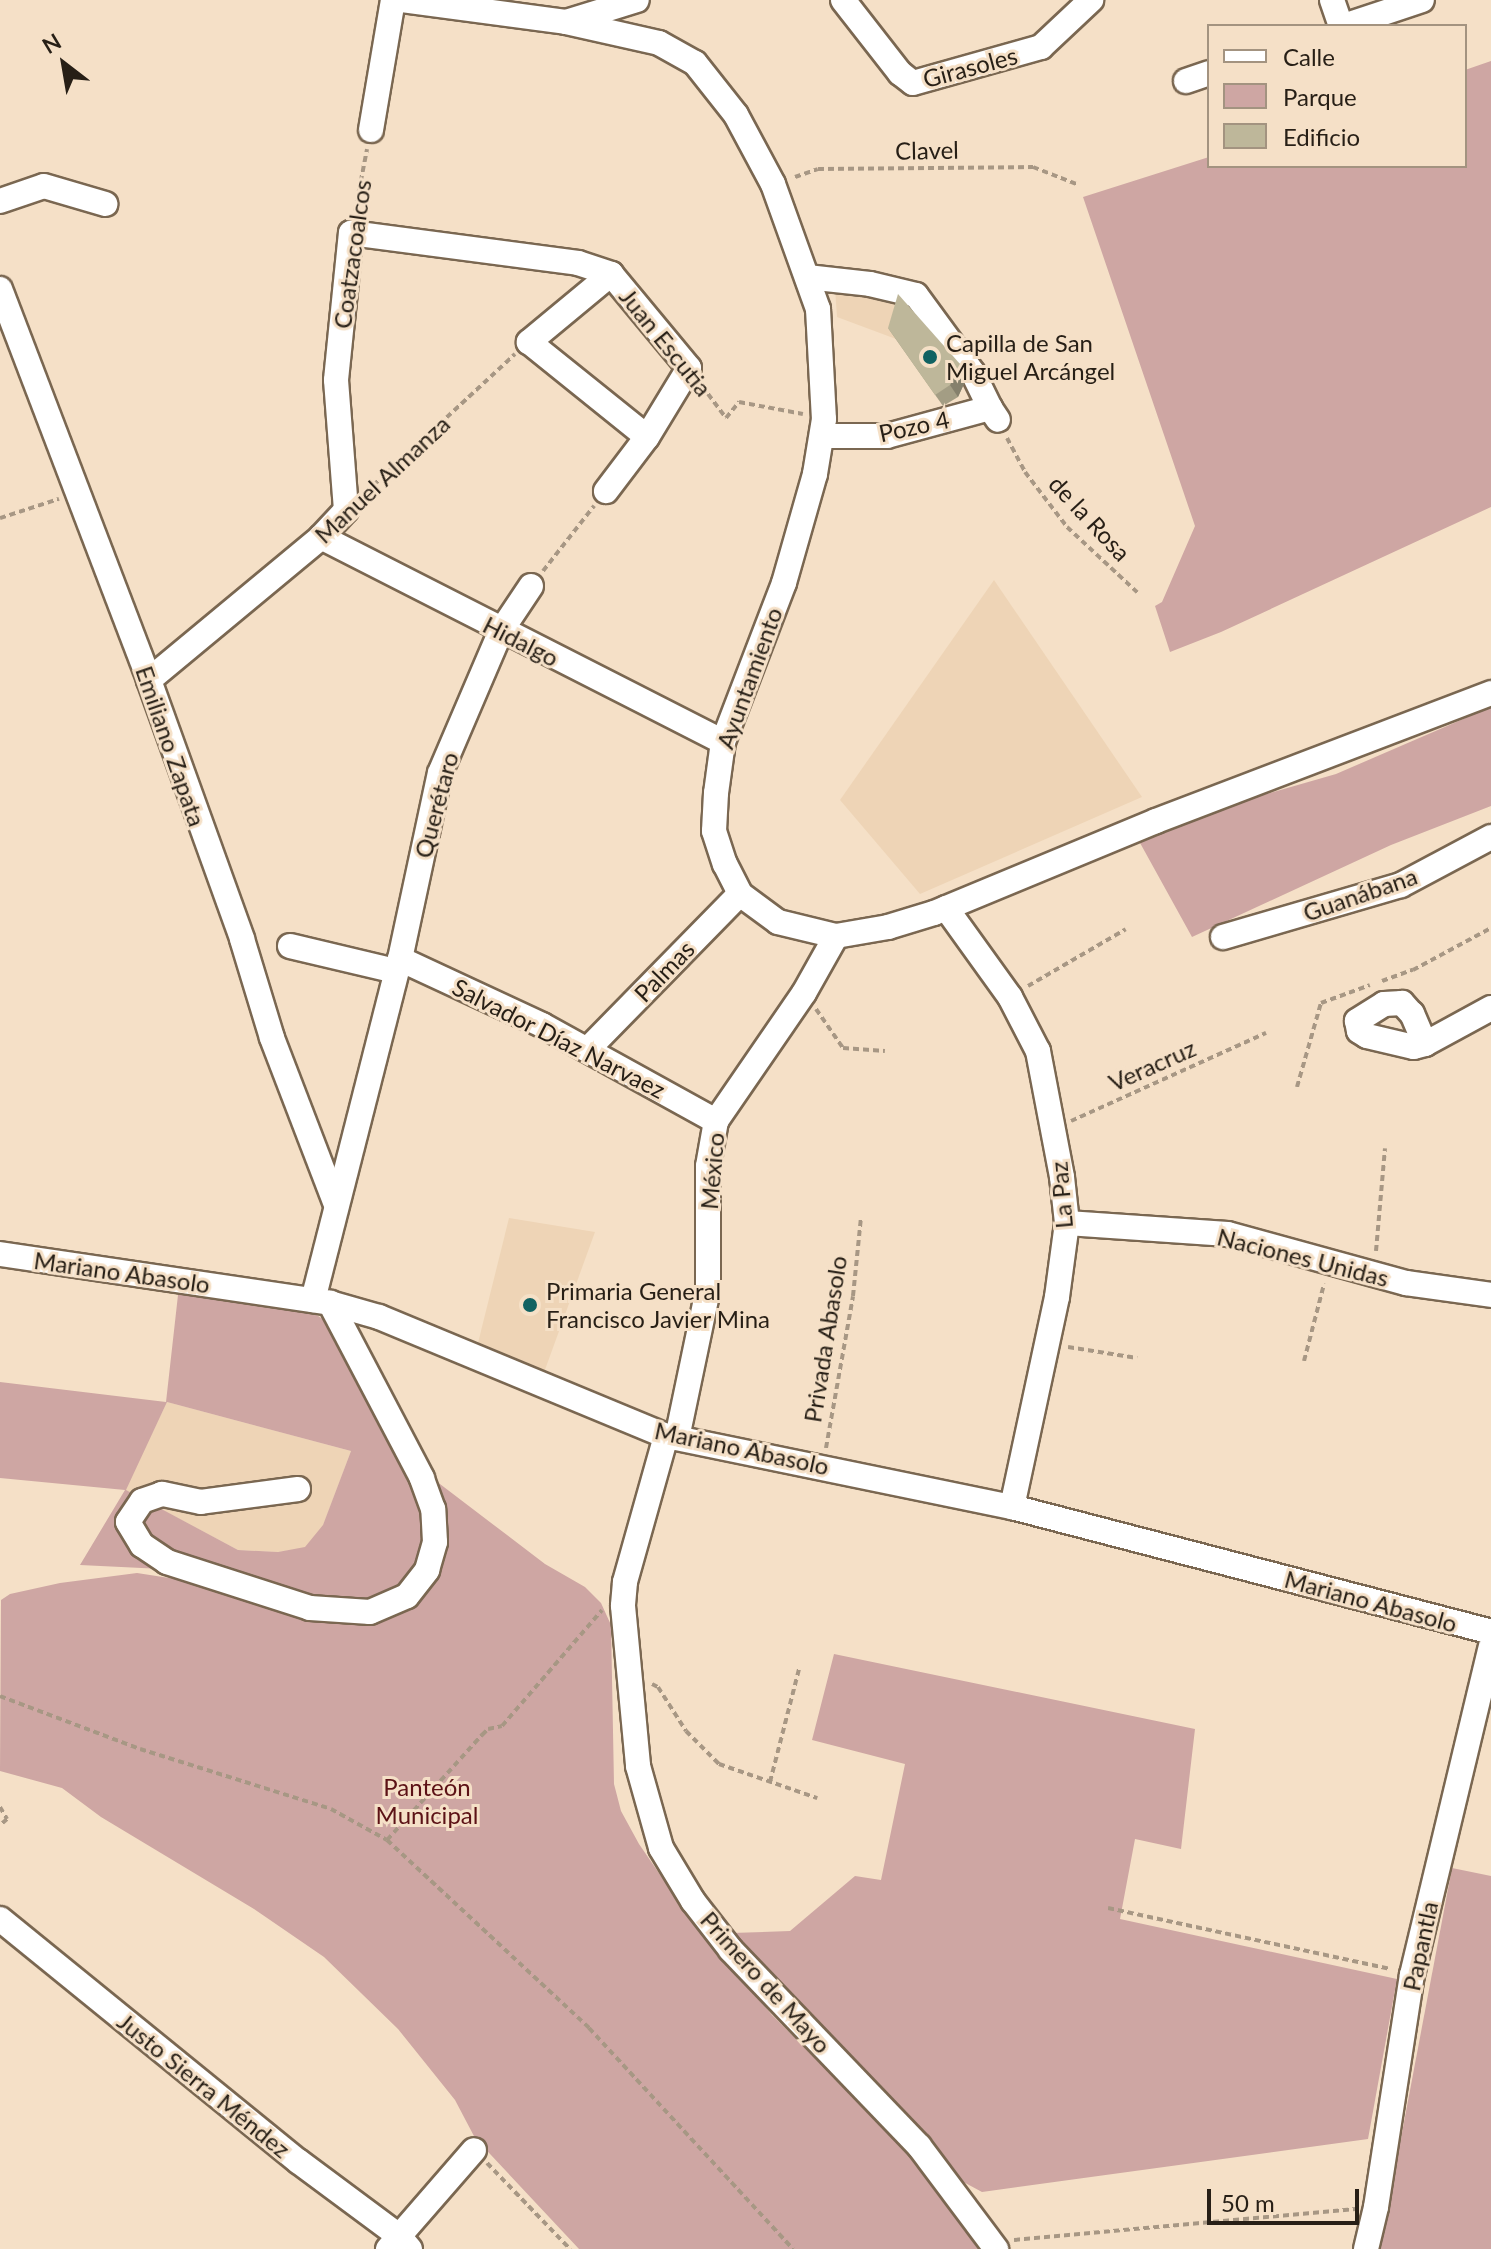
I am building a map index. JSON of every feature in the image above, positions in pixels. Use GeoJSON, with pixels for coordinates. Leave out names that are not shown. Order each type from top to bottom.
{"type":"FeatureCollection","features":[{"type":"Feature","properties":{"kind":"street"},"geometry":{"type":"LineString","coordinates":[[371,130],[393,0]]}},
{"type":"Feature","properties":{"kind":"street","name":"Ayuntamiento"},"geometry":{"type":"LineString","coordinates":[[402,0],[566,22],[659,43],[695,63],[736,115],[773,184],[818,309],[823,428],[815,474],[784,583],[723,742],[714,831],[740,894]]}},
{"type":"Feature","properties":{"kind":"street"},"geometry":{"type":"LineString","coordinates":[[566,22],[637,0]]}},
{"type":"Feature","properties":{"kind":"street","name":"Girasoles"},"geometry":{"type":"LineString","coordinates":[[843,0],[894,67],[913,83],[1041,47],[1091,0]]}},
{"type":"Feature","properties":{"kind":"street"},"geometry":{"type":"LineString","coordinates":[[1332,0],[1342,24]]}},
{"type":"Feature","properties":{"kind":"street"},"geometry":{"type":"LineString","coordinates":[[1349,24],[1422,0]]}},
{"type":"Feature","properties":{"kind":"street"},"geometry":{"type":"LineString","coordinates":[[1186,81],[1207,74]]}},
{"type":"Feature","properties":{"kind":"street"},"geometry":{"type":"LineString","coordinates":[[0,201],[44,186],[105,204]]}},
{"type":"Feature","properties":{"kind":"street","name":"Juan Escutia"},"geometry":{"type":"LineString","coordinates":[[351,233],[578,263],[611,274],[689,368]]}},
{"type":"Feature","properties":{"kind":"street","name":"Coatzacoalcos"},"geometry":{"type":"LineString","coordinates":[[346,510],[336,380],[351,233]]}},
{"type":"Feature","properties":{"kind":"street"},"geometry":{"type":"LineString","coordinates":[[611,274],[529,342],[647,437]]}},
{"type":"Feature","properties":{"kind":"street"},"geometry":{"type":"LineString","coordinates":[[807,277],[870,284],[916,295],[973,373],[995,415]]}},
{"type":"Feature","properties":{"kind":"street","name":"Emiliano Zapata"},"geometry":{"type":"LineString","coordinates":[[0,289],[149,680],[242,939],[272,1038],[336,1205]]}},
{"type":"Feature","properties":{"kind":"street"},"geometry":{"type":"LineString","coordinates":[[606,491],[647,437],[689,368]]}},
{"type":"Feature","properties":{"kind":"street","name":"Pozo 4"},"geometry":{"type":"LineString","coordinates":[[823,428],[887,436],[995,415]]}},
{"type":"Feature","properties":{"kind":"street","name":"Manuel Almanza"},"geometry":{"type":"LineString","coordinates":[[149,680],[321,537],[346,510]]}},
{"type":"Feature","properties":{"kind":"street","name":"Hidalgo"},"geometry":{"type":"LineString","coordinates":[[321,537],[723,742]]}},
{"type":"Feature","properties":{"kind":"street","name":"Querétaro"},"geometry":{"type":"LineString","coordinates":[[322,1302],[336,1205],[398,965],[440,773],[501,631],[531,586]]}},
{"type":"Feature","properties":{"kind":"street"},"geometry":{"type":"LineString","coordinates":[[740,894],[778,922],[836,936],[888,927],[946,908],[1156,821],[1491,693]]}},
{"type":"Feature","properties":{"kind":"street","name":"Guanábana"},"geometry":{"type":"LineString","coordinates":[[1223,937],[1401,885],[1491,837]]}},
{"type":"Feature","properties":{"kind":"street","name":"Palmas"},"geometry":{"type":"LineString","coordinates":[[588,1049],[740,894]]}},
{"type":"Feature","properties":{"kind":"street","name":"La Paz"},"geometry":{"type":"LineString","coordinates":[[946,908],[1010,997],[1038,1051],[1067,1223],[1049,1344],[1012,1507]]}},
{"type":"Feature","properties":{"kind":"street","name":"México"},"geometry":{"type":"LineString","coordinates":[[671,1437],[708,1290],[708,1166],[716,1121],[804,993],[836,936]]}},
{"type":"Feature","properties":{"kind":"street","name":"Salvador Díaz Narvaez"},"geometry":{"type":"LineString","coordinates":[[290,946],[398,965],[588,1049],[716,1121]]}},
{"type":"Feature","properties":{"kind":"street"},"geometry":{"type":"LineString","coordinates":[[1425,1044],[1491,1008]]}},
{"type":"Feature","properties":{"kind":"street","name":"Naciones Unidas"},"geometry":{"type":"LineString","coordinates":[[1067,1223],[1228,1234],[1406,1283],[1491,1295]]}},
{"type":"Feature","properties":{"kind":"street","name":"Mariano Abasolo"},"geometry":{"type":"LineString","coordinates":[[0,1254],[322,1302],[379,1317],[671,1437],[1012,1507],[1491,1632]]}},
{"type":"Feature","properties":{"kind":"street"},"geometry":{"type":"LineString","coordinates":[[298,1489],[201,1502],[162,1494],[142,1501],[128,1522],[142,1545],[167,1562],[310,1608],[370,1612],[407,1596],[427,1570],[435,1542],[433,1509],[422,1478],[322,1302]]}},
{"type":"Feature","properties":{"kind":"street","name":"Primero de Mayo"},"geometry":{"type":"LineString","coordinates":[[671,1437],[624,1596],[625,1658],[638,1766],[661,1848],[693,1901],[731,1950],[919,2146],[994,2245]]}},
{"type":"Feature","properties":{"kind":"street","name":"Papantla"},"geometry":{"type":"LineString","coordinates":[[1366,2249],[1376,2207],[1412,1975],[1491,1646]]}},
{"type":"Feature","properties":{"kind":"street","name":"Justo Sierra Méndez"},"geometry":{"type":"LineString","coordinates":[[0,1919],[399,2245]]}},
{"type":"Feature","properties":{"kind":"street"},"geometry":{"type":"LineString","coordinates":[[399,2245],[474,2150]]}},
{"type":"Feature","properties":{"kind":"path","name":"Coatzacoalcos"},"geometry":{"type":"LineString","coordinates":[[351,233],[371,130]]}},
{"type":"Feature","properties":{"kind":"path","name":"Clavel"},"geometry":{"type":"LineString","coordinates":[[773,184],[818,169],[1033,167],[1079,185]]}},
{"type":"Feature","properties":{"kind":"path","name":"Manuel Almanza"},"geometry":{"type":"LineString","coordinates":[[346,510],[529,342]]}},
{"type":"Feature","properties":{"kind":"path","name":"Juan Escutia"},"geometry":{"type":"LineString","coordinates":[[689,368],[726,418],[739,402],[782,412],[800,410],[823,428]]}},
{"type":"Feature","properties":{"kind":"path","name":"de la Rosa"},"geometry":{"type":"LineString","coordinates":[[995,415],[1025,472],[1067,527],[1137,592]]}},
{"type":"Feature","properties":{"kind":"path"},"geometry":{"type":"LineString","coordinates":[[531,586],[606,491]]}},
{"type":"Feature","properties":{"kind":"path"},"geometry":{"type":"LineString","coordinates":[[0,518],[80,493]]}},
{"type":"Feature","properties":{"kind":"path"},"geometry":{"type":"LineString","coordinates":[[1297,1087],[1321,1003],[1413,970],[1491,928]]}},
{"type":"Feature","properties":{"kind":"path"},"geometry":{"type":"LineString","coordinates":[[1010,997],[1126,929]]}},
{"type":"Feature","properties":{"kind":"path"},"geometry":{"type":"LineString","coordinates":[[804,993],[843,1048],[885,1051]]}},
{"type":"Feature","properties":{"kind":"path","name":"Veracruz"},"geometry":{"type":"LineString","coordinates":[[1053,1129],[1266,1033]]}},
{"type":"Feature","properties":{"kind":"path"},"geometry":{"type":"LineString","coordinates":[[1374,1274],[1385,1148]]}},
{"type":"Feature","properties":{"kind":"path","name":"Privada Abasolo"},"geometry":{"type":"LineString","coordinates":[[824,1466],[853,1296],[861,1217]]}},
{"type":"Feature","properties":{"kind":"path"},"geometry":{"type":"LineString","coordinates":[[1304,1361],[1330,1262]]}},
{"type":"Feature","properties":{"kind":"path"},"geometry":{"type":"LineString","coordinates":[[1049,1344],[1137,1358]]}},
{"type":"Feature","properties":{"kind":"path"},"geometry":{"type":"LineString","coordinates":[[387,1840],[488,1729],[502,1726],[614,1597],[624,1596]]}},
{"type":"Feature","properties":{"kind":"path"},"geometry":{"type":"LineString","coordinates":[[625,1658],[643,1681],[658,1687],[686,1731],[719,1764],[817,1798]]}},
{"type":"Feature","properties":{"kind":"path"},"geometry":{"type":"LineString","coordinates":[[770,1782],[799,1669]]}},
{"type":"Feature","properties":{"kind":"path"},"geometry":{"type":"LineString","coordinates":[[0,1696],[140,1749],[331,1809],[387,1840],[589,2028],[793,2249]]}},
{"type":"Feature","properties":{"kind":"path"},"geometry":{"type":"LineString","coordinates":[[0,1807],[7,1819],[0,1825]]}},
{"type":"Feature","properties":{"kind":"path"},"geometry":{"type":"LineString","coordinates":[[1108,1908],[1412,1975]]}},
{"type":"Feature","properties":{"kind":"path"},"geometry":{"type":"LineString","coordinates":[[474,2150],[570,2249]]}},
{"type":"Feature","properties":{"kind":"path"},"geometry":{"type":"LineString","coordinates":[[994,2245],[1376,2207]]}},
{"type":"Feature","properties":{"kind":"shaded area"},"geometry":{"type":"Polygon","coordinates":[[[835,288],[856,289],[906,305],[896,339],[837,317],[835,288]]]}},
{"type":"Feature","properties":{"kind":"shaded area"},"geometry":{"type":"Polygon","coordinates":[[[994,580],[1142,797],[920,894],[840,800],[994,580]]]}},
{"type":"Feature","properties":{"kind":"shaded area"},"geometry":{"type":"Polygon","coordinates":[[[509,1218],[595,1232],[542,1378],[478,1343],[509,1218]]]}},
{"type":"Feature","properties":{"kind":"shaded area"},"geometry":{"type":"Polygon","coordinates":[[[167,1402],[351,1451],[323,1526],[305,1548],[278,1552],[238,1550],[125,1490],[167,1402]]]}},
{"type":"Feature","properties":{"kind":"green space"},"geometry":{"type":"Polygon","coordinates":[[[1491,61],[1491,507],[1221,632],[1170,652],[1155,606],[1162,602],[1195,526],[1083,197],[1207,158],[1207,168],[1467,168],[1467,69],[1491,61]]]}},
{"type":"Feature","properties":{"kind":"green space"},"geometry":{"type":"Polygon","coordinates":[[[1491,707],[1491,806],[1391,845],[1192,937],[1134,832],[1336,774],[1491,707]]]}},
{"type":"Feature","properties":{"kind":"green space"},"geometry":{"type":"Polygon","coordinates":[[[179,1286],[302,1305],[324,1320],[418,1497],[424,1541],[419,1569],[402,1592],[336,1609],[183,1570],[80,1565],[125,1490],[0,1478],[0,1382],[166,1402],[179,1286]],[[167,1402],[126,1490],[238,1550],[278,1552],[305,1547],[323,1525],[351,1451],[167,1402]]]}},
{"type":"Feature","properties":{"kind":"green space","name":"Panteón Municipal"},"geometry":{"type":"Polygon","coordinates":[[[436,1481],[545,1564],[585,1587],[601,1603],[611,1625],[614,1784],[621,1811],[639,1844],[687,1914],[772,2015],[914,2156],[978,2249],[579,2249],[475,2138],[455,2100],[398,2029],[324,1957],[254,1909],[101,1817],[62,1788],[0,1771],[1,1600],[10,1594],[60,1583],[137,1573],[195,1582],[314,1617],[354,1624],[381,1620],[432,1580],[444,1560],[446,1538],[436,1481]]]}},
{"type":"Feature","properties":{"kind":"green space"},"geometry":{"type":"Polygon","coordinates":[[[834,1654],[1195,1729],[1181,1849],[1135,1839],[1120,1919],[1397,1979],[1368,2139],[982,2192],[956,2178],[731,1933],[790,1931],[855,1876],[881,1880],[905,1764],[812,1740],[834,1654]]]}},
{"type":"Feature","properties":{"kind":"green space"},"geometry":{"type":"Polygon","coordinates":[[[1452,1868],[1491,1876],[1491,2249],[1380,2249],[1452,1868]]]}},
{"type":"Feature","properties":{"kind":"building","name":"Capilla de San Miguel Arcángel"},"geometry":{"type":"Polygon","coordinates":[[[898,294],[960,364],[950,385],[935,395],[888,328],[898,294]]]}},
{"type":"Feature","properties":{"kind":"place","name":"Capilla de San Miguel Arcángel"},"geometry":{"type":"Point","coordinates":[930,357]}},
{"type":"Feature","properties":{"kind":"place","name":"Primaria General Francisco Javier Mina"},"geometry":{"type":"Point","coordinates":[530,1305]}}]}
